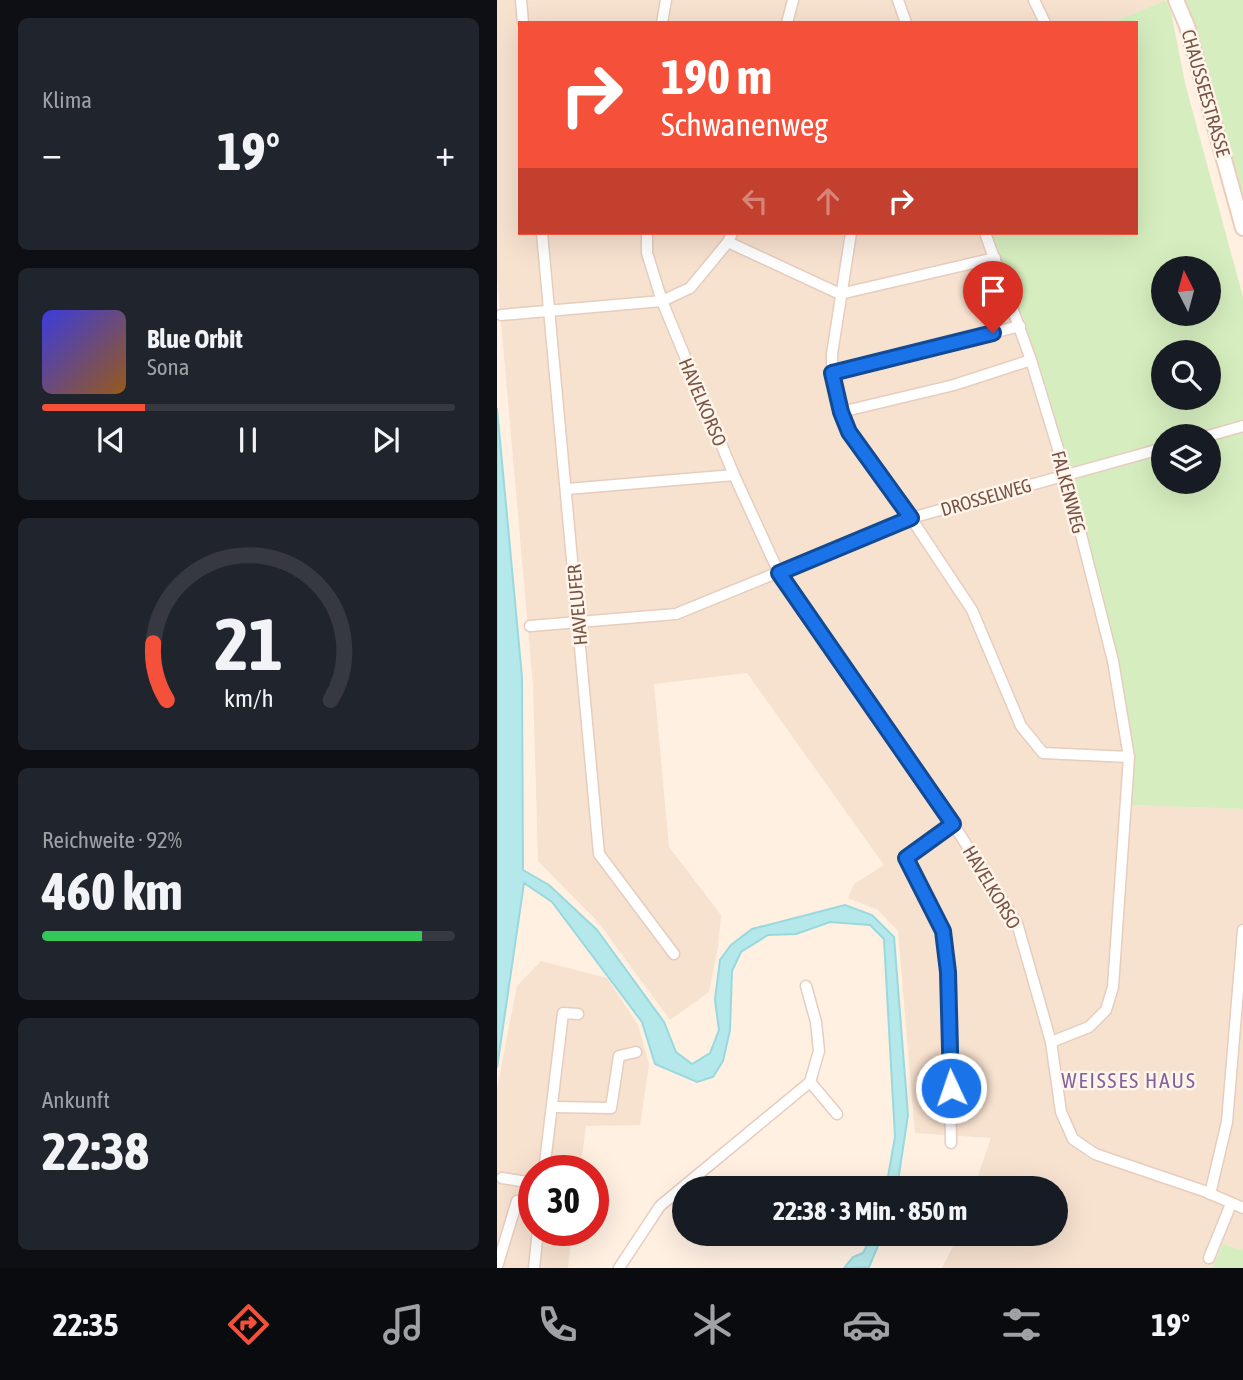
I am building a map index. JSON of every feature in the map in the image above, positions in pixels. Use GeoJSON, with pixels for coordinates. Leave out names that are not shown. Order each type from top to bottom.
{"type":"FeatureCollection","features":[{"type":"Feature","properties":{"kind":"street"},"geometry":{"type":"LineString","coordinates":[[521,0],[523,21]]}},
{"type":"Feature","properties":{"kind":"street"},"geometry":{"type":"LineString","coordinates":[[662,21],[666,0]]}},
{"type":"Feature","properties":{"kind":"street"},"geometry":{"type":"LineString","coordinates":[[788,21],[793,0]]}},
{"type":"Feature","properties":{"kind":"street"},"geometry":{"type":"LineString","coordinates":[[898,0],[905,21]]}},
{"type":"Feature","properties":{"kind":"street"},"geometry":{"type":"LineString","coordinates":[[1034,0],[1044,21]]}},
{"type":"Feature","properties":{"kind":"street","name":"CHAUSSEESTRASSE"},"geometry":{"type":"LineString","coordinates":[[1176,0],[1187,26],[1243,228]]}},
{"type":"Feature","properties":{"kind":"street","name":"HAVELUFER"},"geometry":{"type":"LineString","coordinates":[[543,235],[599,854],[674,954]]}},
{"type":"Feature","properties":{"kind":"street","name":"HAVELKORSO"},"geometry":{"type":"LineString","coordinates":[[647,235],[647,253],[662,301],[734,475],[779,573],[953,824],[1017,923],[1051,1042],[1061,1112],[1073,1139],[1094,1154],[1243,1208]]}},
{"type":"Feature","properties":{"kind":"street"},"geometry":{"type":"LineString","coordinates":[[851,235],[840,294],[832,373],[841,412],[849,432],[911,518],[972,610],[1021,726],[1043,753],[1129,757]]}},
{"type":"Feature","properties":{"kind":"street","name":"FALKENWEG"},"geometry":{"type":"LineString","coordinates":[[986,235],[1020,326],[1066,475],[1113,661],[1129,757],[1113,987],[1106,1010],[1089,1027],[1051,1042]]}},
{"type":"Feature","properties":{"kind":"street"},"geometry":{"type":"LineString","coordinates":[[501,315],[662,301],[690,288],[730,237],[840,294],[995,258]]}},
{"type":"Feature","properties":{"kind":"street"},"geometry":{"type":"LineString","coordinates":[[832,373],[1020,326]]}},
{"type":"Feature","properties":{"kind":"street"},"geometry":{"type":"LineString","coordinates":[[841,412],[954,385],[1031,360]]}},
{"type":"Feature","properties":{"kind":"street"},"geometry":{"type":"LineString","coordinates":[[1221,432],[1243,426]]}},
{"type":"Feature","properties":{"kind":"street","name":"DROSSELWEG"},"geometry":{"type":"LineString","coordinates":[[530,626],[676,614],[911,518],[1151,452]]}},
{"type":"Feature","properties":{"kind":"street"},"geometry":{"type":"LineString","coordinates":[[567,489],[734,475]]}},
{"type":"Feature","properties":{"kind":"street"},"geometry":{"type":"LineString","coordinates":[[951,1143],[948,972],[943,931],[906,858],[953,824]]}},
{"type":"Feature","properties":{"kind":"street"},"geometry":{"type":"LineString","coordinates":[[1210,1194],[1227,1122],[1243,930]]}},
{"type":"Feature","properties":{"kind":"street"},"geometry":{"type":"LineString","coordinates":[[619,1268],[660,1206],[810,1082],[820,1051],[816,1022],[806,986]]}},
{"type":"Feature","properties":{"kind":"street"},"geometry":{"type":"LineString","coordinates":[[546,1155],[563,1013],[577,1014]]}},
{"type":"Feature","properties":{"kind":"street"},"geometry":{"type":"LineString","coordinates":[[553,1107],[611,1108],[619,1056],[636,1052]]}},
{"type":"Feature","properties":{"kind":"street"},"geometry":{"type":"LineString","coordinates":[[810,1082],[837,1114]]}},
{"type":"Feature","properties":{"kind":"street"},"geometry":{"type":"LineString","coordinates":[[502,1178],[518,1180]]}},
{"type":"Feature","properties":{"kind":"street"},"geometry":{"type":"LineString","coordinates":[[497,1266],[517,1200]]}},
{"type":"Feature","properties":{"kind":"street"},"geometry":{"type":"LineString","coordinates":[[1209,1258],[1231,1204]]}},
{"type":"Feature","properties":{"kind":"street"},"geometry":{"type":"LineString","coordinates":[[534,1268],[536,1246]]}},
{"type":"Feature","properties":{"kind":"shaded area"},"geometry":{"type":"Polygon","coordinates":[[[497,0],[1166,0],[1116,21],[518,21],[518,235],[986,235],[1020,326],[1113,661],[1129,757],[1127,805],[1243,809],[1243,1250],[1223,1244],[1212,1268],[942,1268],[953,1246],[1068,1246],[1068,1176],[978,1176],[991,1138],[915,1133],[898,931],[878,910],[848,898],[854,884],[884,865],[747,673],[654,684],[669,847],[721,915],[709,992],[670,1020],[599,923],[538,861],[533,685],[497,277],[497,0]]]}},
{"type":"Feature","properties":{"kind":"shaded area"},"geometry":{"type":"Polygon","coordinates":[[[541,961],[607,978],[638,1025],[649,1064],[640,1125],[586,1126],[582,1155],[518,1155],[518,1246],[571,1246],[568,1268],[497,1268],[497,1088],[517,986],[541,961]]]}},
{"type":"Feature","properties":{"kind":"green space"},"geometry":{"type":"Polygon","coordinates":[[[1166,0],[1171,12],[1185,83],[1243,297],[1243,809],[1127,805],[1129,757],[1113,661],[1066,475],[986,235],[1138,235],[1138,21],[1116,21],[1166,0]]]}},
{"type":"Feature","properties":{"kind":"green space"},"geometry":{"type":"Polygon","coordinates":[[[1181,0],[1243,0],[1243,204],[1181,0]]]}},
{"type":"Feature","properties":{"kind":"green space"},"geometry":{"type":"Polygon","coordinates":[[[1223,1244],[1243,1250],[1243,1268],[1212,1268],[1223,1244]]]}},
{"type":"Feature","properties":{"kind":"water"},"geometry":{"type":"Polygon","coordinates":[[[497,408],[522,677],[523,870],[549,885],[597,930],[664,1022],[676,1052],[692,1064],[710,1053],[719,1030],[715,1000],[720,960],[731,945],[752,929],[845,905],[872,915],[894,937],[908,1115],[899,1176],[888,1176],[895,1137],[884,939],[870,925],[830,922],[796,934],[768,935],[741,952],[732,971],[730,1030],[723,1061],[713,1077],[697,1082],[655,1064],[642,1022],[552,902],[524,883],[497,1068],[497,408]]]}},
{"type":"Feature","properties":{"kind":"water"},"geometry":{"type":"Polygon","coordinates":[[[867,1246],[878,1246],[869,1267],[844,1268],[853,1257],[863,1253],[867,1246]]]}},
{"type":"Feature","properties":{"kind":"district","name":"WEISSES HAUS"},"geometry":{"type":"Point","coordinates":[1129,1080]}},
{"type":"Feature","properties":{"kind":"route"},"geometry":{"type":"LineString","coordinates":[[951,1088],[948,972],[943,931],[906,858],[953,824],[779,573],[911,518],[849,432],[841,412],[832,373],[993,333]]}}]}
